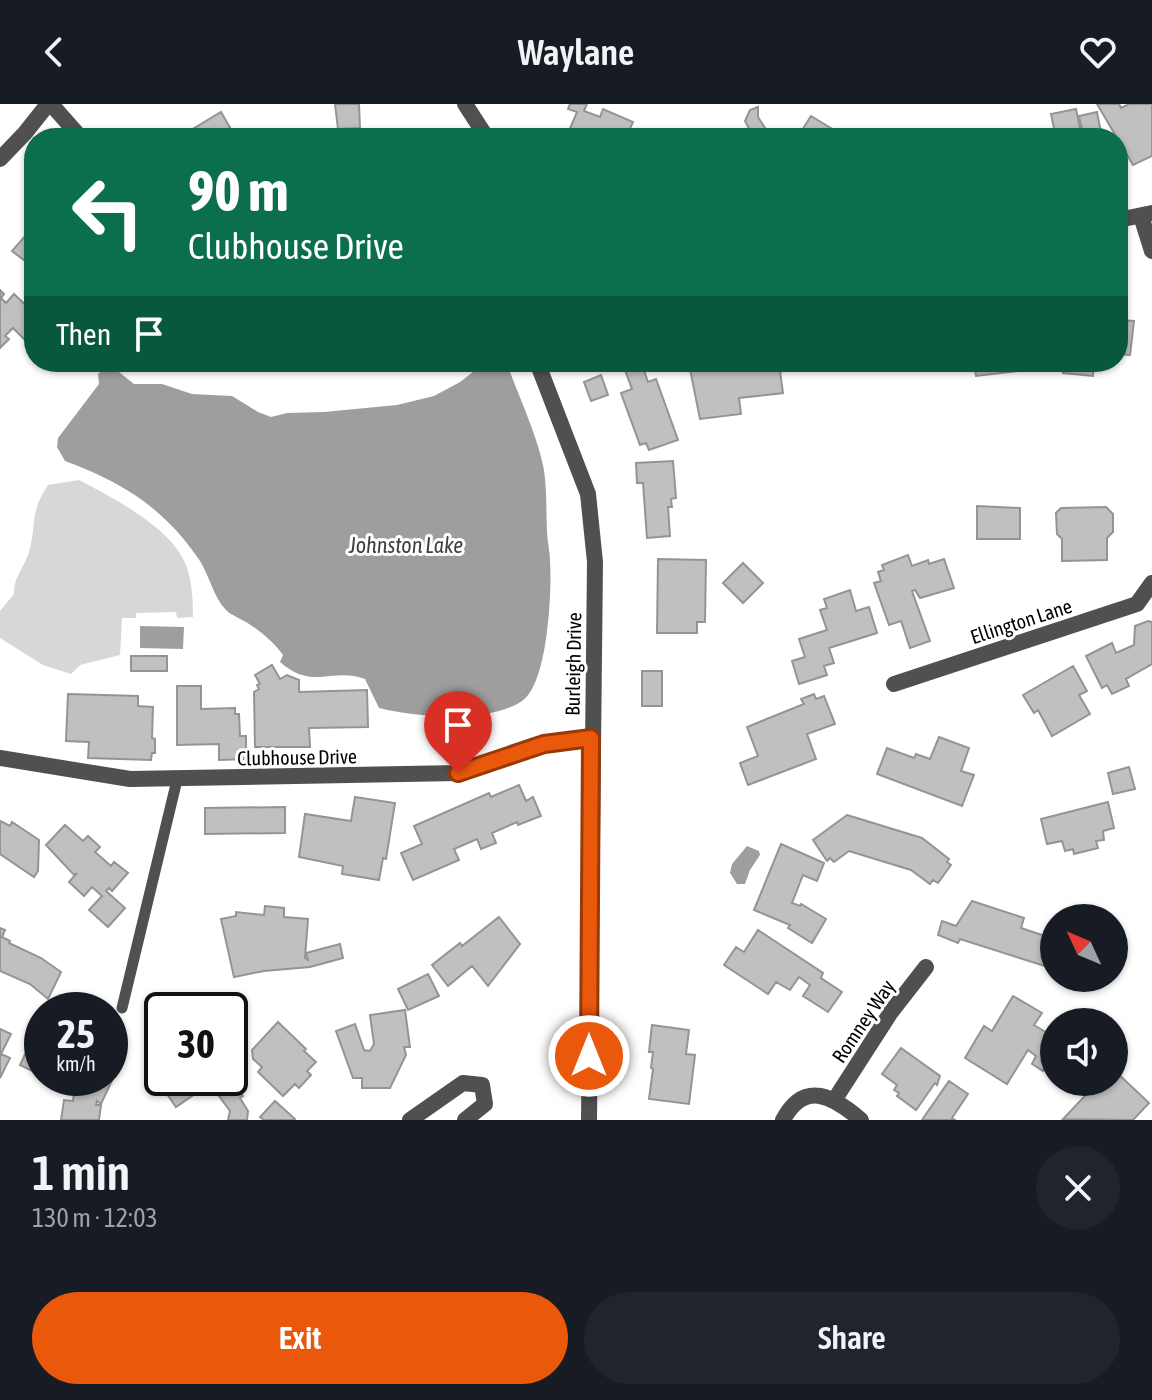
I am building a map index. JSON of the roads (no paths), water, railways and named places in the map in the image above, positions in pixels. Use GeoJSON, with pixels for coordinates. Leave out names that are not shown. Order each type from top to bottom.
{"type":"FeatureCollection","features":[{"type":"Feature","properties":{"kind":"street"},"geometry":{"type":"LineString","coordinates":[[29,128],[50,104],[72,128]]}},
{"type":"Feature","properties":{"kind":"street"},"geometry":{"type":"LineString","coordinates":[[465,104],[481,128]]}},
{"type":"Feature","properties":{"kind":"street"},"geometry":{"type":"LineString","coordinates":[[0,159],[24,134]]}},
{"type":"Feature","properties":{"kind":"street"},"geometry":{"type":"LineString","coordinates":[[1147,215],[1152,251]]}},
{"type":"Feature","properties":{"kind":"street","name":"Burleigh Drive"},"geometry":{"type":"LineString","coordinates":[[541,372],[588,494],[595,562],[589,1120]]}},
{"type":"Feature","properties":{"kind":"street","name":"Ellington Lane"},"geometry":{"type":"LineString","coordinates":[[894,684],[1137,604],[1152,583]]}},
{"type":"Feature","properties":{"kind":"street","name":"Clubhouse Drive"},"geometry":{"type":"LineString","coordinates":[[0,758],[130,779],[458,773],[544,744],[591,738]]}},
{"type":"Feature","properties":{"kind":"street","name":"Romney Way"},"geometry":{"type":"LineString","coordinates":[[835,1099],[891,1012],[926,967]]}},
{"type":"Feature","properties":{"kind":"street"},"geometry":{"type":"LineString","coordinates":[[410,1120],[463,1083],[482,1085],[485,1104],[465,1120]]}},
{"type":"Feature","properties":{"kind":"street"},"geometry":{"type":"LineString","coordinates":[[783,1120],[787,1112],[802,1099],[817,1094],[835,1099],[861,1120]]}},
{"type":"Feature","properties":{"kind":"lane"},"geometry":{"type":"LineString","coordinates":[[126,992],[177,780]]}},
{"type":"Feature","properties":{"kind":"water","name":"Johnston Lake"},"geometry":{"type":"Polygon","coordinates":[[[100,372],[119,372],[134,384],[162,384],[192,394],[232,396],[271,417],[287,413],[397,405],[434,396],[473,372],[510,372],[542,459],[545,478],[550,575],[543,657],[531,691],[522,701],[491,713],[432,716],[379,708],[365,679],[342,675],[313,677],[292,671],[280,662],[283,655],[269,639],[222,605],[200,561],[172,526],[124,488],[65,461],[57,447],[58,438],[99,384],[100,372]]]}},
{"type":"Feature","properties":{"kind":"water"},"geometry":{"type":"Polygon","coordinates":[[[140,626],[184,627],[183,649],[140,648],[140,626]]]}},
{"type":"Feature","properties":{"kind":"water"},"geometry":{"type":"Polygon","coordinates":[[[747,846],[759,851],[760,855],[745,884],[737,884],[730,873],[732,864],[747,846]]]}}]}
